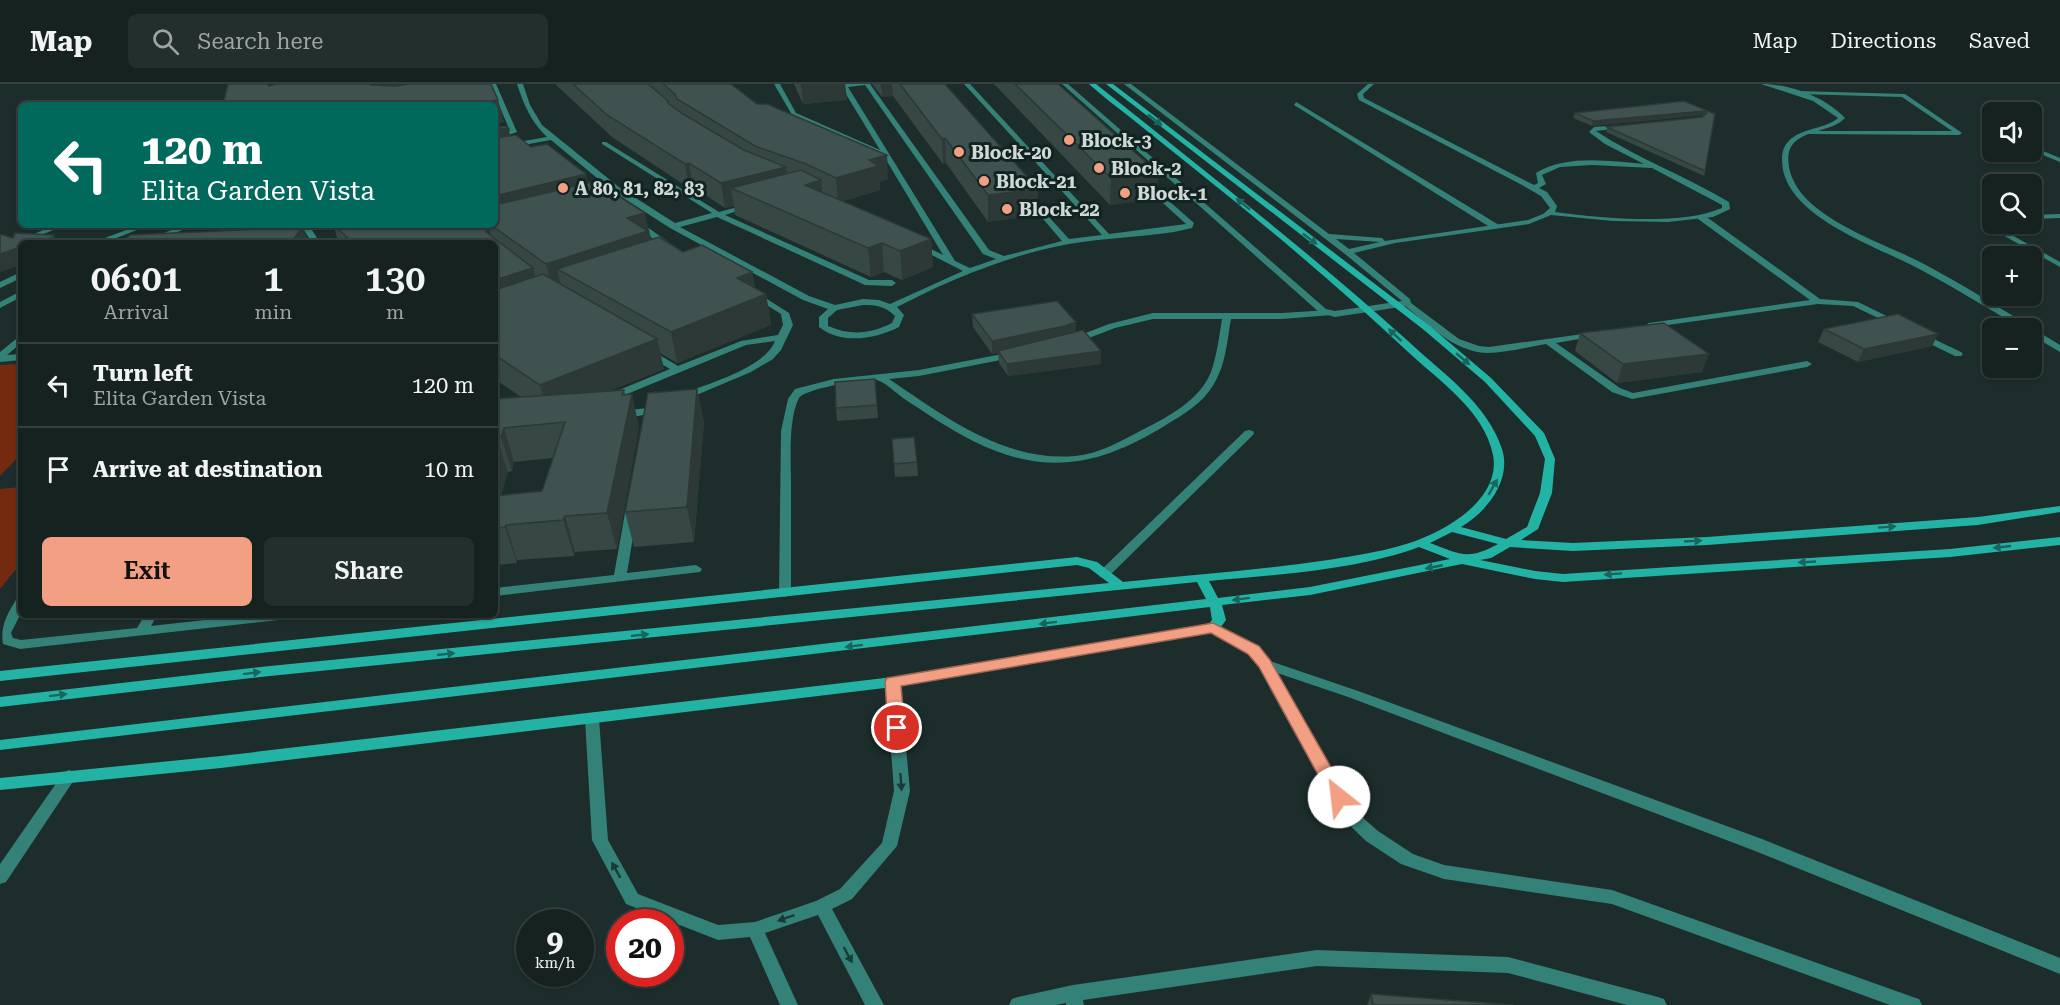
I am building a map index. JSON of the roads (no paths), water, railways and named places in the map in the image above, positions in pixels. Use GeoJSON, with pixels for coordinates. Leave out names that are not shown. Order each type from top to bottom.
{"type":"FeatureCollection","features":[{"type":"Feature","properties":{"kind":"main road"},"geometry":{"type":"LineString","coordinates":[[0,702],[293,668],[1292,569],[1396,552],[1453,529],[1487,498],[1498,477],[1500,460],[1494,441],[1483,420],[1368,309],[1259,217],[1092,84]]}},
{"type":"Feature","properties":{"kind":"main road"},"geometry":{"type":"LineString","coordinates":[[0,745],[1310,591],[1466,561],[1487,555],[1532,529],[1546,493],[1550,459],[1540,435],[1488,380],[1402,304],[1109,84]]}},
{"type":"Feature","properties":{"kind":"main road"},"geometry":{"type":"LineString","coordinates":[[1453,529],[1509,543],[1573,547],[1707,541],[1978,521],[2060,509]]}},
{"type":"Feature","properties":{"kind":"main road"},"geometry":{"type":"LineString","coordinates":[[1420,543],[1466,561],[1535,575],[1563,578],[1950,553],[2060,541]]}},
{"type":"Feature","properties":{"kind":"main road"},"geometry":{"type":"LineString","coordinates":[[0,676],[1077,561],[1093,565],[1122,587]]}},
{"type":"Feature","properties":{"kind":"main road"},"geometry":{"type":"LineString","coordinates":[[0,784],[221,762],[893,682],[1213,628],[1220,620],[1215,603],[1201,579]]}},
{"type":"Feature","properties":{"kind":"street"},"geometry":{"type":"LineString","coordinates":[[520,84],[527,105],[539,126],[617,190],[673,226],[806,298],[834,308]]}},
{"type":"Feature","properties":{"kind":"street"},"geometry":{"type":"LineString","coordinates":[[777,84],[794,114],[884,155]]}},
{"type":"Feature","properties":{"kind":"street"},"geometry":{"type":"LineString","coordinates":[[951,261],[843,85],[865,84],[986,252],[1005,259]]}},
{"type":"Feature","properties":{"kind":"street"},"geometry":{"type":"LineString","coordinates":[[968,84],[1107,236]]}},
{"type":"Feature","properties":{"kind":"street"},"geometry":{"type":"LineString","coordinates":[[1065,84],[1323,311],[1329,313]]}},
{"type":"Feature","properties":{"kind":"street"},"geometry":{"type":"LineString","coordinates":[[1057,346],[1138,318],[1172,314],[1282,316],[1368,309],[1402,304],[1407,301],[1348,252],[1127,84]]}},
{"type":"Feature","properties":{"kind":"street"},"geometry":{"type":"LineString","coordinates":[[1348,252],[1395,241],[1535,221],[1550,213],[1554,208],[1551,201],[1533,188],[1361,99],[1360,94],[1371,84]]}},
{"type":"Feature","properties":{"kind":"street"},"geometry":{"type":"LineString","coordinates":[[1764,84],[1799,92],[1819,100],[1842,118],[1790,144],[1785,153],[1785,174],[1796,191],[1817,212],[1920,265],[2010,318]]}},
{"type":"Feature","properties":{"kind":"street"},"geometry":{"type":"LineString","coordinates":[[483,93],[494,88],[514,132],[498,137]]}},
{"type":"Feature","properties":{"kind":"street"},"geometry":{"type":"LineString","coordinates":[[1799,92],[1905,95],[1959,133],[1810,133]]}},
{"type":"Feature","properties":{"kind":"street"},"geometry":{"type":"LineString","coordinates":[[1296,104],[1496,227]]}},
{"type":"Feature","properties":{"kind":"street"},"geometry":{"type":"LineString","coordinates":[[1550,213],[1594,220],[1701,217],[1721,213],[1726,209],[1726,204],[1701,187],[1658,168],[1592,132],[1594,129],[1630,126]]}},
{"type":"Feature","properties":{"kind":"street"},"geometry":{"type":"LineString","coordinates":[[498,147],[552,138]]}},
{"type":"Feature","properties":{"kind":"street"},"geometry":{"type":"LineString","coordinates":[[604,143],[718,214],[868,283],[892,284]]}},
{"type":"Feature","properties":{"kind":"street"},"geometry":{"type":"LineString","coordinates":[[2042,153],[2060,160]]}},
{"type":"Feature","properties":{"kind":"street"},"geometry":{"type":"LineString","coordinates":[[1533,188],[1542,184],[1538,174],[1542,170],[1561,165],[1603,164],[1658,168]]}},
{"type":"Feature","properties":{"kind":"street"},"geometry":{"type":"LineString","coordinates":[[891,307],[924,289],[968,270],[1067,242],[1190,226],[1190,223],[1140,177]]}},
{"type":"Feature","properties":{"kind":"street"},"geometry":{"type":"LineString","coordinates":[[1023,189],[1067,242]]}},
{"type":"Feature","properties":{"kind":"street"},"geometry":{"type":"LineString","coordinates":[[673,226],[762,203]]}},
{"type":"Feature","properties":{"kind":"street"},"geometry":{"type":"LineString","coordinates":[[2042,217],[2060,216]]}},
{"type":"Feature","properties":{"kind":"street"},"geometry":{"type":"LineString","coordinates":[[1701,217],[1818,301]]}},
{"type":"Feature","properties":{"kind":"street"},"geometry":{"type":"LineString","coordinates":[[633,221],[682,254]]}},
{"type":"Feature","properties":{"kind":"street"},"geometry":{"type":"LineString","coordinates":[[25,240],[55,228]]}},
{"type":"Feature","properties":{"kind":"street"},"geometry":{"type":"LineString","coordinates":[[104,240],[138,228]]}},
{"type":"Feature","properties":{"kind":"street"},"geometry":{"type":"LineString","coordinates":[[151,240],[183,228]]}},
{"type":"Feature","properties":{"kind":"street"},"geometry":{"type":"LineString","coordinates":[[2007,234],[2060,265]]}},
{"type":"Feature","properties":{"kind":"street"},"geometry":{"type":"LineString","coordinates":[[1327,236],[1395,241]]}},
{"type":"Feature","properties":{"kind":"street"},"geometry":{"type":"LineString","coordinates":[[0,251],[18,243]]}},
{"type":"Feature","properties":{"kind":"street"},"geometry":{"type":"LineString","coordinates":[[913,244],[968,270]]}},
{"type":"Feature","properties":{"kind":"street"},"geometry":{"type":"LineString","coordinates":[[10,246],[18,247]]}},
{"type":"Feature","properties":{"kind":"street"},"geometry":{"type":"LineString","coordinates":[[0,285],[18,276]]}},
{"type":"Feature","properties":{"kind":"street"},"geometry":{"type":"LineString","coordinates":[[604,416],[649,417],[764,362],[777,350],[779,338],[788,325],[785,313],[742,287]]}},
{"type":"Feature","properties":{"kind":"street"},"geometry":{"type":"LineString","coordinates":[[0,305],[18,296]]}},
{"type":"Feature","properties":{"kind":"street"},"geometry":{"type":"LineString","coordinates":[[1642,327],[1818,301],[1855,304],[1958,354]]}},
{"type":"Feature","properties":{"kind":"street"},"geometry":{"type":"LineString","coordinates":[[863,302],[891,307],[900,315],[896,325],[881,333],[859,337],[838,334],[824,327],[823,317],[834,308],[863,302]]}},
{"type":"Feature","properties":{"kind":"street"},"geometry":{"type":"LineString","coordinates":[[1402,304],[1463,345],[1475,350],[1489,350],[1607,332]]}},
{"type":"Feature","properties":{"kind":"street"},"geometry":{"type":"LineString","coordinates":[[879,377],[942,419],[997,448],[1034,460],[1065,462],[1096,457],[1140,437],[1199,396],[1213,380],[1227,316]]}},
{"type":"Feature","properties":{"kind":"street"},"geometry":{"type":"LineString","coordinates":[[601,401],[744,343],[779,338]]}},
{"type":"Feature","properties":{"kind":"street"},"geometry":{"type":"LineString","coordinates":[[2042,338],[2060,349]]}},
{"type":"Feature","properties":{"kind":"street"},"geometry":{"type":"LineString","coordinates":[[0,358],[18,341]]}},
{"type":"Feature","properties":{"kind":"street"},"geometry":{"type":"LineString","coordinates":[[1548,341],[1616,390],[1632,396],[1807,364]]}},
{"type":"Feature","properties":{"kind":"street"},"geometry":{"type":"LineString","coordinates":[[639,347],[678,370]]}},
{"type":"Feature","properties":{"kind":"street"},"geometry":{"type":"LineString","coordinates":[[785,592],[786,431],[793,399],[799,391],[813,386],[920,373],[1025,353]]}},
{"type":"Feature","properties":{"kind":"street"},"geometry":{"type":"LineString","coordinates":[[0,358],[18,357]]}},
{"type":"Feature","properties":{"kind":"street"},"geometry":{"type":"LineString","coordinates":[[1104,574],[1249,433]]}},
{"type":"Feature","properties":{"kind":"street"},"geometry":{"type":"LineString","coordinates":[[620,578],[634,500]]}},
{"type":"Feature","properties":{"kind":"street"},"geometry":{"type":"LineString","coordinates":[[498,592],[696,569]]}},
{"type":"Feature","properties":{"kind":"street"},"geometry":{"type":"LineString","coordinates":[[18,607],[4,633],[8,641],[20,645],[258,618]]}},
{"type":"Feature","properties":{"kind":"street"},"geometry":{"type":"LineString","coordinates":[[141,630],[148,618]]}},
{"type":"Feature","properties":{"kind":"street"},"geometry":{"type":"LineString","coordinates":[[1213,628],[1253,650],[1265,664],[1348,814],[1372,836],[1407,859],[1444,872],[1612,897],[1912,1005]]}},
{"type":"Feature","properties":{"kind":"street"},"geometry":{"type":"LineString","coordinates":[[1265,664],[1356,695],[1756,844],[2060,966]]}},
{"type":"Feature","properties":{"kind":"street"},"geometry":{"type":"LineString","coordinates":[[592,719],[600,840],[632,899],[718,933],[755,929],[822,906],[846,894],[889,846],[902,791],[893,682]]}},
{"type":"Feature","properties":{"kind":"street"},"geometry":{"type":"LineString","coordinates":[[0,878],[69,776]]}},
{"type":"Feature","properties":{"kind":"street"},"geometry":{"type":"LineString","coordinates":[[822,906],[875,1005]]}},
{"type":"Feature","properties":{"kind":"street"},"geometry":{"type":"LineString","coordinates":[[755,929],[789,1005]]}},
{"type":"Feature","properties":{"kind":"street"},"geometry":{"type":"LineString","coordinates":[[1018,1005],[1074,999],[1317,958],[1508,965],[1658,1005]]}},
{"type":"Feature","properties":{"kind":"place","name":"Block-3"},"geometry":{"type":"Point","coordinates":[1069,140]}},
{"type":"Feature","properties":{"kind":"place","name":"Block-20"},"geometry":{"type":"Point","coordinates":[959,152]}},
{"type":"Feature","properties":{"kind":"place","name":"Block-2"},"geometry":{"type":"Point","coordinates":[1099,168]}},
{"type":"Feature","properties":{"kind":"place","name":"Block-21"},"geometry":{"type":"Point","coordinates":[984,181]}},
{"type":"Feature","properties":{"kind":"place","name":"A 80, 81, 82, 83"},"geometry":{"type":"Point","coordinates":[563,188]}},
{"type":"Feature","properties":{"kind":"place","name":"Block-1"},"geometry":{"type":"Point","coordinates":[1125,193]}},
{"type":"Feature","properties":{"kind":"place","name":"Block-22"},"geometry":{"type":"Point","coordinates":[1007,209]}}]}
